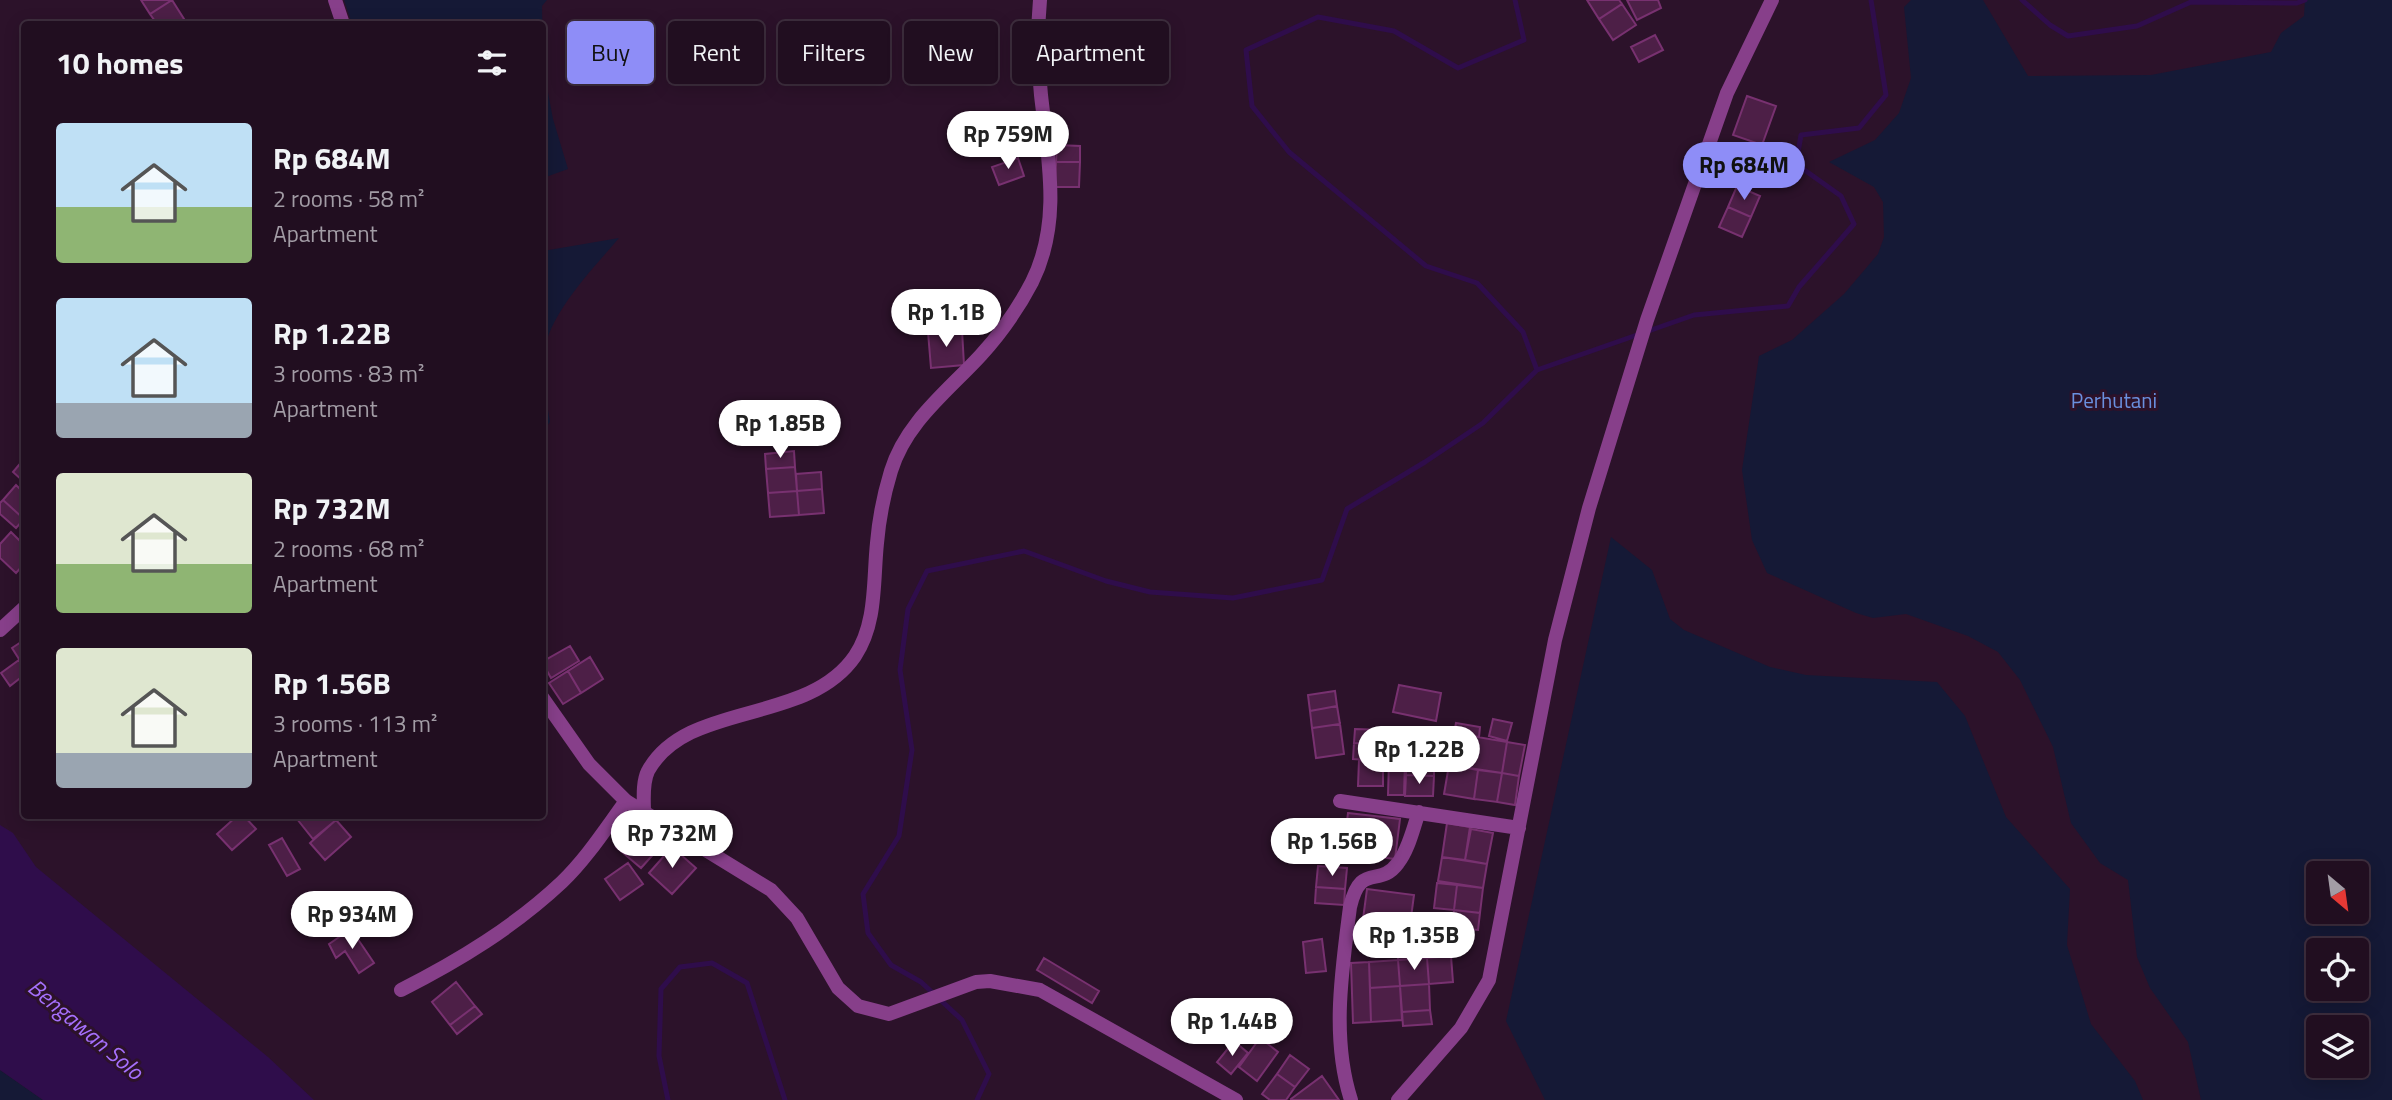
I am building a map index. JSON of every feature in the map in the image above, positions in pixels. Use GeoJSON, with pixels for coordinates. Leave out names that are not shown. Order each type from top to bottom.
{"type":"FeatureCollection","features":[{"type":"Feature","properties":{"kind":"street"},"geometry":{"type":"LineString","coordinates":[[335,0],[342,21]]}},
{"type":"Feature","properties":{"kind":"street"},"geometry":{"type":"LineString","coordinates":[[644,813],[648,772],[676,740],[815,691],[842,671],[860,646],[872,611],[878,527],[891,470],[908,433],[983,353],[1021,299],[1036,270],[1048,226],[1052,186],[1038,52],[1040,0]]}},
{"type":"Feature","properties":{"kind":"street"},"geometry":{"type":"LineString","coordinates":[[1398,1100],[1461,1028],[1485,989],[1500,936],[1555,639],[1589,508],[1647,320],[1727,93],[1772,0]]}},
{"type":"Feature","properties":{"kind":"street"},"geometry":{"type":"LineString","coordinates":[[0,630],[21,611]]}},
{"type":"Feature","properties":{"kind":"street"},"geometry":{"type":"LineString","coordinates":[[546,703],[589,764],[626,801],[771,890],[797,918],[838,988],[858,1006],[889,1014],[976,982],[990,981],[1040,990],[1236,1100]]}},
{"type":"Feature","properties":{"kind":"street"},"geometry":{"type":"LineString","coordinates":[[401,990],[462,958],[526,913],[564,880],[626,801]]}},
{"type":"Feature","properties":{"kind":"street"},"geometry":{"type":"LineString","coordinates":[[1340,801],[1519,828]]}},
{"type":"Feature","properties":{"kind":"street"},"geometry":{"type":"LineString","coordinates":[[1351,1100],[1345,1081],[1339,1038],[1346,939],[1355,887],[1362,880],[1390,872],[1399,862],[1419,812]]}},
{"type":"Feature","properties":{"kind":"green space"},"geometry":{"type":"Polygon","coordinates":[[[344,0],[547,0],[542,6],[542,21],[351,21],[344,0]]]}},
{"type":"Feature","properties":{"kind":"green space","name":"Perhutani"},"geometry":{"type":"Polygon","coordinates":[[[1911,0],[1983,0],[2028,76],[2151,75],[2271,52],[2281,33],[2304,16],[2305,0],[2392,0],[2392,1100],[2201,1100],[2188,1042],[2150,988],[2137,957],[2128,880],[2100,863],[2071,823],[2053,747],[2020,680],[1998,652],[1968,636],[1906,614],[1873,618],[1856,613],[1767,573],[1752,540],[1742,470],[1759,356],[1792,340],[1844,294],[1878,254],[1884,237],[1883,202],[1874,187],[1829,162],[1875,140],[1899,113],[1911,78],[1904,7],[1911,0]]]}},
{"type":"Feature","properties":{"kind":"green space"},"geometry":{"type":"Polygon","coordinates":[[[546,82],[553,119],[568,169],[546,177],[546,82]]]}},
{"type":"Feature","properties":{"kind":"green space"},"geometry":{"type":"Polygon","coordinates":[[[619,238],[571,296],[551,329],[546,343],[546,250],[619,238]]]}},
{"type":"Feature","properties":{"kind":"green space"},"geometry":{"type":"Polygon","coordinates":[[[546,398],[550,422],[546,427],[546,398]]]}},
{"type":"Feature","properties":{"kind":"green space"},"geometry":{"type":"Polygon","coordinates":[[[1611,537],[1652,570],[1670,619],[1684,630],[1770,667],[1806,675],[1937,682],[1965,716],[2006,817],[2070,889],[2067,945],[2091,1024],[2135,1081],[2143,1100],[1545,1100],[1506,1021],[1611,537]]]}},
{"type":"Feature","properties":{"kind":"green space"},"geometry":{"type":"Polygon","coordinates":[[[0,1070],[43,1100],[0,1100],[0,1070]]]}},
{"type":"Feature","properties":{"kind":"water","name":"Bengawan Solo"},"geometry":{"type":"Polygon","coordinates":[[[0,825],[13,833],[36,867],[268,1057],[314,1100],[43,1100],[0,1070],[0,825]]]}},
{"type":"Feature","properties":{"kind":"building"},"geometry":{"type":"Polygon","coordinates":[[[141,0],[172,0],[150,14],[141,0]]]}},
{"type":"Feature","properties":{"kind":"building"},"geometry":{"type":"Polygon","coordinates":[[[172,0],[184,19],[155,21],[150,14],[172,0]]]}},
{"type":"Feature","properties":{"kind":"building"},"geometry":{"type":"Polygon","coordinates":[[[1587,0],[1619,0],[1622,4],[1599,19],[1587,0]]]}},
{"type":"Feature","properties":{"kind":"building"},"geometry":{"type":"Polygon","coordinates":[[[1627,0],[1658,0],[1661,8],[1637,20],[1627,0]]]}},
{"type":"Feature","properties":{"kind":"building"},"geometry":{"type":"Polygon","coordinates":[[[1622,4],[1636,25],[1613,40],[1599,19],[1622,4]]]}},
{"type":"Feature","properties":{"kind":"building"},"geometry":{"type":"Polygon","coordinates":[[[1655,35],[1663,50],[1639,62],[1631,47],[1655,35]]]}},
{"type":"Feature","properties":{"kind":"building"},"geometry":{"type":"Polygon","coordinates":[[[1747,96],[1776,106],[1762,145],[1733,135],[1747,96]]]}},
{"type":"Feature","properties":{"kind":"building"},"geometry":{"type":"Polygon","coordinates":[[[1057,145],[1080,146],[1080,162],[1056,162],[1057,145]]]}},
{"type":"Feature","properties":{"kind":"building"},"geometry":{"type":"Polygon","coordinates":[[[1018,158],[1024,176],[999,185],[992,167],[1018,158]]]}},
{"type":"Feature","properties":{"kind":"building"},"geometry":{"type":"Polygon","coordinates":[[[1056,162],[1080,162],[1079,187],[1055,187],[1056,162]]]}},
{"type":"Feature","properties":{"kind":"building"},"geometry":{"type":"Polygon","coordinates":[[[1749,162],[1775,170],[1771,184],[1745,175],[1749,162]]]}},
{"type":"Feature","properties":{"kind":"building"},"geometry":{"type":"Polygon","coordinates":[[[1737,186],[1760,196],[1751,217],[1728,207],[1737,186]]]}},
{"type":"Feature","properties":{"kind":"building"},"geometry":{"type":"Polygon","coordinates":[[[1728,207],[1751,217],[1742,237],[1719,227],[1728,207]]]}},
{"type":"Feature","properties":{"kind":"building"},"geometry":{"type":"Polygon","coordinates":[[[962,330],[964,365],[931,368],[928,332],[962,330]]]}},
{"type":"Feature","properties":{"kind":"building"},"geometry":{"type":"Polygon","coordinates":[[[794,451],[795,467],[766,469],[765,454],[794,451]]]}},
{"type":"Feature","properties":{"kind":"building"},"geometry":{"type":"Polygon","coordinates":[[[21,463],[21,479],[13,472],[21,463]]]}},
{"type":"Feature","properties":{"kind":"building"},"geometry":{"type":"Polygon","coordinates":[[[795,467],[797,491],[768,493],[766,469],[795,467]]]}},
{"type":"Feature","properties":{"kind":"building"},"geometry":{"type":"Polygon","coordinates":[[[821,472],[822,489],[797,491],[796,474],[821,472]]]}},
{"type":"Feature","properties":{"kind":"building"},"geometry":{"type":"Polygon","coordinates":[[[16,485],[21,490],[21,516],[3,500],[16,485]]]}},
{"type":"Feature","properties":{"kind":"building"},"geometry":{"type":"Polygon","coordinates":[[[822,489],[824,513],[799,515],[797,491],[822,489]]]}},
{"type":"Feature","properties":{"kind":"building"},"geometry":{"type":"Polygon","coordinates":[[[797,491],[799,515],[770,517],[768,493],[797,491]]]}},
{"type":"Feature","properties":{"kind":"building"},"geometry":{"type":"Polygon","coordinates":[[[3,500],[21,516],[21,522],[16,528],[0,514],[0,503],[3,500]]]}},
{"type":"Feature","properties":{"kind":"building"},"geometry":{"type":"Polygon","coordinates":[[[11,532],[21,542],[21,567],[16,573],[0,558],[0,544],[11,532]]]}},
{"type":"Feature","properties":{"kind":"building"},"geometry":{"type":"Polygon","coordinates":[[[21,642],[21,662],[12,648],[21,642]]]}},
{"type":"Feature","properties":{"kind":"building"},"geometry":{"type":"Polygon","coordinates":[[[570,646],[579,661],[551,678],[546,669],[546,660],[570,646]]]}},
{"type":"Feature","properties":{"kind":"building"},"geometry":{"type":"Polygon","coordinates":[[[590,657],[603,679],[581,693],[568,671],[590,657]]]}},
{"type":"Feature","properties":{"kind":"building"},"geometry":{"type":"Polygon","coordinates":[[[19,660],[21,663],[21,677],[10,686],[1,673],[19,660]]]}},
{"type":"Feature","properties":{"kind":"building"},"geometry":{"type":"Polygon","coordinates":[[[568,671],[581,693],[563,704],[549,683],[568,671]]]}},
{"type":"Feature","properties":{"kind":"building"},"geometry":{"type":"Polygon","coordinates":[[[1399,685],[1441,693],[1436,721],[1393,712],[1399,685]]]}},
{"type":"Feature","properties":{"kind":"building"},"geometry":{"type":"Polygon","coordinates":[[[1335,691],[1337,706],[1310,711],[1308,695],[1335,691]]]}},
{"type":"Feature","properties":{"kind":"building"},"geometry":{"type":"Polygon","coordinates":[[[1337,706],[1340,724],[1312,728],[1310,711],[1337,706]]]}},
{"type":"Feature","properties":{"kind":"building"},"geometry":{"type":"Polygon","coordinates":[[[1493,719],[1512,723],[1507,741],[1489,736],[1493,719]]]}},
{"type":"Feature","properties":{"kind":"building"},"geometry":{"type":"Polygon","coordinates":[[[1456,723],[1480,727],[1479,737],[1454,733],[1456,723]]]}},
{"type":"Feature","properties":{"kind":"building"},"geometry":{"type":"Polygon","coordinates":[[[1340,724],[1344,754],[1316,758],[1312,728],[1340,724]]]}},
{"type":"Feature","properties":{"kind":"building"},"geometry":{"type":"Polygon","coordinates":[[[1407,727],[1435,727],[1434,750],[1407,749],[1407,727]]]}},
{"type":"Feature","properties":{"kind":"building"},"geometry":{"type":"Polygon","coordinates":[[[1355,729],[1385,730],[1384,744],[1354,743],[1355,729]]]}},
{"type":"Feature","properties":{"kind":"building"},"geometry":{"type":"Polygon","coordinates":[[[1454,733],[1507,742],[1502,773],[1449,765],[1454,733]]]}},
{"type":"Feature","properties":{"kind":"building"},"geometry":{"type":"Polygon","coordinates":[[[1507,742],[1525,745],[1519,776],[1502,773],[1507,742]]]}},
{"type":"Feature","properties":{"kind":"building"},"geometry":{"type":"Polygon","coordinates":[[[1354,743],[1384,744],[1383,761],[1353,759],[1354,743]]]}},
{"type":"Feature","properties":{"kind":"building"},"geometry":{"type":"Polygon","coordinates":[[[1407,749],[1434,750],[1434,776],[1406,775],[1407,749]]]}},
{"type":"Feature","properties":{"kind":"building"},"geometry":{"type":"Polygon","coordinates":[[[1359,760],[1383,761],[1383,786],[1358,786],[1359,760]]]}},
{"type":"Feature","properties":{"kind":"building"},"geometry":{"type":"Polygon","coordinates":[[[1389,760],[1405,760],[1404,795],[1388,795],[1389,760]]]}},
{"type":"Feature","properties":{"kind":"building"},"geometry":{"type":"Polygon","coordinates":[[[1449,765],[1478,770],[1474,799],[1444,794],[1449,765]]]}},
{"type":"Feature","properties":{"kind":"building"},"geometry":{"type":"Polygon","coordinates":[[[1478,770],[1502,773],[1497,802],[1474,799],[1478,770]]]}},
{"type":"Feature","properties":{"kind":"building"},"geometry":{"type":"Polygon","coordinates":[[[1502,773],[1519,776],[1515,805],[1497,802],[1502,773]]]}},
{"type":"Feature","properties":{"kind":"building"},"geometry":{"type":"Polygon","coordinates":[[[1406,775],[1434,776],[1433,796],[1405,796],[1406,775]]]}},
{"type":"Feature","properties":{"kind":"building"},"geometry":{"type":"Polygon","coordinates":[[[1348,813],[1400,819],[1395,859],[1343,852],[1348,813]]]}},
{"type":"Feature","properties":{"kind":"building"},"geometry":{"type":"Polygon","coordinates":[[[234,819],[247,819],[256,829],[232,850],[217,834],[234,819]]]}},
{"type":"Feature","properties":{"kind":"building"},"geometry":{"type":"Polygon","coordinates":[[[297,819],[336,820],[313,839],[297,819]]]}},
{"type":"Feature","properties":{"kind":"building"},"geometry":{"type":"Polygon","coordinates":[[[336,820],[351,837],[325,860],[310,843],[336,820]]]}},
{"type":"Feature","properties":{"kind":"building"},"geometry":{"type":"Polygon","coordinates":[[[1447,823],[1470,827],[1465,860],[1442,857],[1447,823]]]}},
{"type":"Feature","properties":{"kind":"building"},"geometry":{"type":"Polygon","coordinates":[[[632,828],[658,849],[641,868],[616,847],[632,828]]]}},
{"type":"Feature","properties":{"kind":"building"},"geometry":{"type":"Polygon","coordinates":[[[1471,829],[1493,833],[1487,864],[1465,860],[1471,829]]]}},
{"type":"Feature","properties":{"kind":"building"},"geometry":{"type":"Polygon","coordinates":[[[282,838],[300,869],[287,876],[269,845],[282,838]]]}},
{"type":"Feature","properties":{"kind":"building"},"geometry":{"type":"Polygon","coordinates":[[[672,847],[696,868],[672,894],[649,873],[672,847]]]}},
{"type":"Feature","properties":{"kind":"building"},"geometry":{"type":"Polygon","coordinates":[[[1442,857],[1487,864],[1483,888],[1438,881],[1442,857]]]}},
{"type":"Feature","properties":{"kind":"building"},"geometry":{"type":"Polygon","coordinates":[[[628,863],[643,884],[620,900],[605,879],[628,863]]]}},
{"type":"Feature","properties":{"kind":"building"},"geometry":{"type":"Polygon","coordinates":[[[1318,866],[1347,868],[1345,889],[1316,887],[1318,866]]]}},
{"type":"Feature","properties":{"kind":"building"},"geometry":{"type":"Polygon","coordinates":[[[1437,883],[1457,885],[1454,910],[1434,908],[1437,883]]]}},
{"type":"Feature","properties":{"kind":"building"},"geometry":{"type":"Polygon","coordinates":[[[1457,885],[1483,888],[1480,913],[1454,910],[1457,885]]]}},
{"type":"Feature","properties":{"kind":"building"},"geometry":{"type":"Polygon","coordinates":[[[1316,887],[1345,889],[1344,905],[1315,903],[1316,887]]]}},
{"type":"Feature","properties":{"kind":"building"},"geometry":{"type":"Polygon","coordinates":[[[1367,889],[1414,895],[1410,925],[1363,919],[1367,889]]]}},
{"type":"Feature","properties":{"kind":"building"},"geometry":{"type":"Polygon","coordinates":[[[1454,910],[1480,913],[1478,930],[1452,927],[1454,910]]]}},
{"type":"Feature","properties":{"kind":"building"},"geometry":{"type":"Polygon","coordinates":[[[1362,920],[1383,922],[1381,935],[1361,932],[1362,920]]]}},
{"type":"Feature","properties":{"kind":"building"},"geometry":{"type":"Polygon","coordinates":[[[351,929],[374,963],[359,973],[345,951],[336,958],[329,944],[351,929]]]}},
{"type":"Feature","properties":{"kind":"building"},"geometry":{"type":"Polygon","coordinates":[[[1322,939],[1326,971],[1306,973],[1303,942],[1322,939]]]}},
{"type":"Feature","properties":{"kind":"building"},"geometry":{"type":"Polygon","coordinates":[[[1426,939],[1427,958],[1398,960],[1397,942],[1426,939]]]}},
{"type":"Feature","properties":{"kind":"building"},"geometry":{"type":"Polygon","coordinates":[[[1451,956],[1453,982],[1429,984],[1427,958],[1451,956]]]}},
{"type":"Feature","properties":{"kind":"building"},"geometry":{"type":"Polygon","coordinates":[[[1044,958],[1099,991],[1092,1003],[1037,970],[1044,958]]]}},
{"type":"Feature","properties":{"kind":"building"},"geometry":{"type":"Polygon","coordinates":[[[1427,958],[1429,984],[1400,986],[1398,960],[1427,958]]]}},
{"type":"Feature","properties":{"kind":"building"},"geometry":{"type":"Polygon","coordinates":[[[1398,960],[1400,986],[1370,988],[1369,962],[1398,960]]]}},
{"type":"Feature","properties":{"kind":"building"},"geometry":{"type":"Polygon","coordinates":[[[1369,962],[1371,1022],[1353,1023],[1351,963],[1369,962]]]}},
{"type":"Feature","properties":{"kind":"building"},"geometry":{"type":"Polygon","coordinates":[[[456,982],[475,1006],[450,1025],[432,1002],[456,982]]]}},
{"type":"Feature","properties":{"kind":"building"},"geometry":{"type":"Polygon","coordinates":[[[1429,984],[1430,1010],[1402,1012],[1400,986],[1429,984]]]}},
{"type":"Feature","properties":{"kind":"building"},"geometry":{"type":"Polygon","coordinates":[[[1400,986],[1402,1020],[1371,1022],[1370,988],[1400,986]]]}},
{"type":"Feature","properties":{"kind":"building"},"geometry":{"type":"Polygon","coordinates":[[[475,1006],[482,1014],[457,1034],[450,1025],[475,1006]]]}},
{"type":"Feature","properties":{"kind":"building"},"geometry":{"type":"Polygon","coordinates":[[[1430,1010],[1432,1024],[1403,1026],[1402,1012],[1430,1010]]]}},
{"type":"Feature","properties":{"kind":"building"},"geometry":{"type":"Polygon","coordinates":[[[1260,1038],[1278,1052],[1257,1081],[1239,1067],[1260,1038]]]}},
{"type":"Feature","properties":{"kind":"building"},"geometry":{"type":"Polygon","coordinates":[[[1234,1041],[1248,1053],[1231,1074],[1217,1062],[1234,1041]]]}},
{"type":"Feature","properties":{"kind":"building"},"geometry":{"type":"Polygon","coordinates":[[[1290,1055],[1309,1069],[1295,1087],[1277,1074],[1290,1055]]]}},
{"type":"Feature","properties":{"kind":"building"},"geometry":{"type":"Polygon","coordinates":[[[1277,1074],[1295,1087],[1286,1100],[1270,1100],[1262,1094],[1277,1074]]]}},
{"type":"Feature","properties":{"kind":"building"},"geometry":{"type":"Polygon","coordinates":[[[1322,1076],[1339,1100],[1291,1100],[1291,1099],[1322,1076]]]}},
{"type":"Feature","properties":{"kind":"waterway"},"geometry":{"type":"LineString","coordinates":[[1515,0],[1524,40],[1458,68],[1394,31],[1318,17],[1246,50],[1252,106],[1289,152],[1426,266],[1477,283],[1523,332],[1537,370]]}},
{"type":"Feature","properties":{"kind":"waterway"},"geometry":{"type":"LineString","coordinates":[[977,1100],[989,1074],[962,1020],[921,982],[891,965],[868,933],[863,894],[899,836],[912,750],[900,670],[908,609],[927,571],[1024,551],[1106,581],[1150,592],[1233,598],[1322,580],[1347,509],[1483,423],[1537,370],[1694,315],[1788,306],[1799,287],[1854,224],[1841,196],[1796,164],[1801,135],[1859,128],[1886,95],[1871,0]]}},
{"type":"Feature","properties":{"kind":"waterway"},"geometry":{"type":"LineString","coordinates":[[2022,0],[2050,25],[2068,36],[2137,26],[2191,2],[2297,3],[2305,0]]}},
{"type":"Feature","properties":{"kind":"waterway"},"geometry":{"type":"LineString","coordinates":[[668,1100],[659,1056],[661,989],[680,967],[712,963],[747,983],[785,1100]]}}]}
